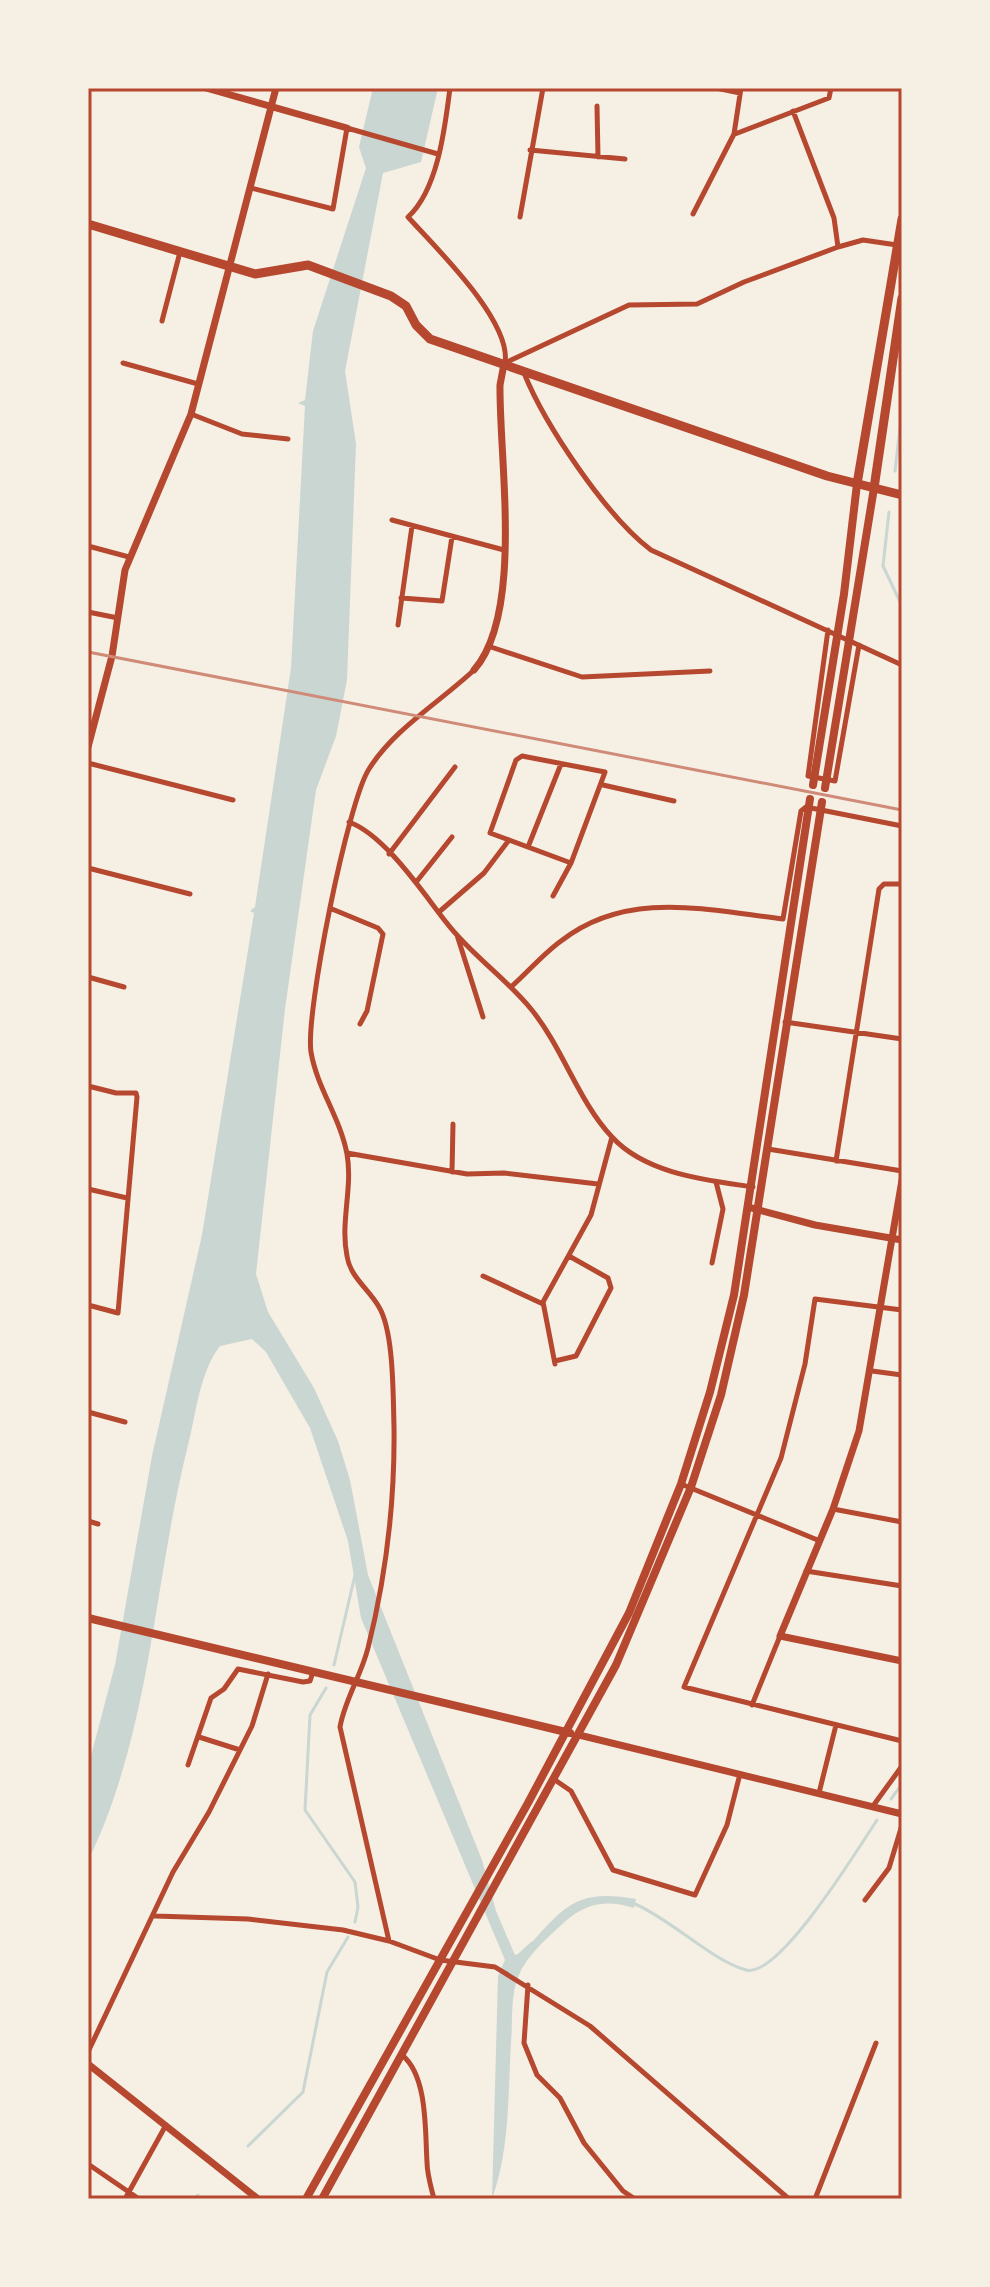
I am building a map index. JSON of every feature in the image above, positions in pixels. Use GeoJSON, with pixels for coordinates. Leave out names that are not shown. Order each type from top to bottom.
{"type":"FeatureCollection","features":[{"type":"Feature","properties":{"kind":"main road"},"geometry":{"type":"LineString","coordinates":[[813,785],[857,484],[902,219]]}},
{"type":"Feature","properties":{"kind":"main road"},"geometry":{"type":"LineString","coordinates":[[88,224],[262,275],[298,264],[316,268],[383,293],[406,306],[416,325],[430,339],[857,484],[902,495]]}},
{"type":"Feature","properties":{"kind":"main road"},"geometry":{"type":"LineString","coordinates":[[825,788],[902,298]]}},
{"type":"Feature","properties":{"kind":"main road"},"geometry":{"type":"LineString","coordinates":[[306,2199],[566,1732],[629,1613],[686,1485],[730,1309],[793,923],[808,803]]}},
{"type":"Feature","properties":{"kind":"main road"},"geometry":{"type":"LineString","coordinates":[[322,2199],[477,1915],[555,1780],[639,1616],[721,1395],[759,1209],[787,1022],[825,806]]}},
{"type":"Feature","properties":{"kind":"main road"},"geometry":{"type":"LineString","coordinates":[[88,1618],[579,1735]]}},
{"type":"Feature","properties":{"kind":"street"},"geometry":{"type":"LineString","coordinates":[[206,88],[435,153]]}},
{"type":"Feature","properties":{"kind":"street"},"geometry":{"type":"LineString","coordinates":[[88,747],[119,618],[129,557],[182,442],[191,414],[276,88]]}},
{"type":"Feature","properties":{"kind":"street"},"geometry":{"type":"LineString","coordinates":[[389,1941],[340,1727],[345,1704],[367,1651],[387,1559],[394,1428],[386,1325],[379,1307],[355,1277],[347,1260],[347,1153],[339,1120],[314,1066],[309,1038],[349,822],[361,785],[377,757],[474,670],[491,647],[504,550],[499,422],[505,342],[481,302],[408,217],[421,201],[450,88]]}},
{"type":"Feature","properties":{"kind":"street"},"geometry":{"type":"LineString","coordinates":[[520,217],[543,88]]}},
{"type":"Feature","properties":{"kind":"street"},"geometry":{"type":"LineString","coordinates":[[693,214],[734,134],[740,90],[716,88]]}},
{"type":"Feature","properties":{"kind":"street"},"geometry":{"type":"LineString","coordinates":[[734,134],[829,98],[831,88]]}},
{"type":"Feature","properties":{"kind":"street"},"geometry":{"type":"LineString","coordinates":[[597,106],[598,157]]}},
{"type":"Feature","properties":{"kind":"street"},"geometry":{"type":"LineString","coordinates":[[793,111],[834,218],[838,247]]}},
{"type":"Feature","properties":{"kind":"street"},"geometry":{"type":"LineString","coordinates":[[251,188],[333,209],[350,129]]}},
{"type":"Feature","properties":{"kind":"street"},"geometry":{"type":"LineString","coordinates":[[530,150],[625,159]]}},
{"type":"Feature","properties":{"kind":"street"},"geometry":{"type":"LineString","coordinates":[[504,364],[620,308],[697,304],[744,282],[838,247],[863,240],[900,245]]}},
{"type":"Feature","properties":{"kind":"street"},"geometry":{"type":"LineString","coordinates":[[162,321],[180,250]]}},
{"type":"Feature","properties":{"kind":"street"},"geometry":{"type":"LineString","coordinates":[[123,363],[199,385]]}},
{"type":"Feature","properties":{"kind":"street"},"geometry":{"type":"LineString","coordinates":[[524,371],[580,468],[628,533],[651,550],[902,665],[902,672]]}},
{"type":"Feature","properties":{"kind":"street"},"geometry":{"type":"LineString","coordinates":[[191,414],[242,434],[288,439]]}},
{"type":"Feature","properties":{"kind":"street"},"geometry":{"type":"LineString","coordinates":[[392,520],[504,550]]}},
{"type":"Feature","properties":{"kind":"street"},"geometry":{"type":"LineString","coordinates":[[398,625],[412,526]]}},
{"type":"Feature","properties":{"kind":"street"},"geometry":{"type":"LineString","coordinates":[[401,598],[442,601],[452,537]]}},
{"type":"Feature","properties":{"kind":"street"},"geometry":{"type":"LineString","coordinates":[[88,546],[129,557]]}},
{"type":"Feature","properties":{"kind":"street"},"geometry":{"type":"LineString","coordinates":[[88,612],[119,618]]}},
{"type":"Feature","properties":{"kind":"street"},"geometry":{"type":"LineString","coordinates":[[828,630],[808,776],[835,781],[859,645]]}},
{"type":"Feature","properties":{"kind":"street"},"geometry":{"type":"LineString","coordinates":[[491,647],[582,677],[710,671]]}},
{"type":"Feature","properties":{"kind":"street"},"geometry":{"type":"LineString","coordinates":[[553,896],[571,863],[603,785],[605,772],[522,756],[516,760],[489,829],[509,840],[571,863]]}},
{"type":"Feature","properties":{"kind":"street"},"geometry":{"type":"LineString","coordinates":[[88,763],[233,800]]}},
{"type":"Feature","properties":{"kind":"street"},"geometry":{"type":"LineString","coordinates":[[528,847],[561,764]]}},
{"type":"Feature","properties":{"kind":"street"},"geometry":{"type":"LineString","coordinates":[[389,854],[455,767]]}},
{"type":"Feature","properties":{"kind":"street"},"geometry":{"type":"LineString","coordinates":[[603,785],[674,801]]}},
{"type":"Feature","properties":{"kind":"street"},"geometry":{"type":"LineString","coordinates":[[511,987],[561,940],[631,908],[661,905],[783,919],[794,843],[801,811],[808,803],[902,826]]}},
{"type":"Feature","properties":{"kind":"street"},"geometry":{"type":"LineString","coordinates":[[349,822],[365,831],[417,881],[457,935],[511,987],[548,1031],[612,1137],[643,1160],[716,1182],[762,1189]]}},
{"type":"Feature","properties":{"kind":"street"},"geometry":{"type":"LineString","coordinates":[[417,881],[452,837]]}},
{"type":"Feature","properties":{"kind":"street"},"geometry":{"type":"LineString","coordinates":[[439,912],[484,873],[509,840]]}},
{"type":"Feature","properties":{"kind":"street"},"geometry":{"type":"LineString","coordinates":[[88,868],[190,894]]}},
{"type":"Feature","properties":{"kind":"street"},"geometry":{"type":"LineString","coordinates":[[836,1161],[879,889],[884,884],[902,884]]}},
{"type":"Feature","properties":{"kind":"street"},"geometry":{"type":"LineString","coordinates":[[332,909],[378,928],[383,934],[367,1011],[360,1024]]}},
{"type":"Feature","properties":{"kind":"street"},"geometry":{"type":"LineString","coordinates":[[457,935],[483,1017]]}},
{"type":"Feature","properties":{"kind":"street"},"geometry":{"type":"LineString","coordinates":[[88,977],[124,987]]}},
{"type":"Feature","properties":{"kind":"street"},"geometry":{"type":"LineString","coordinates":[[777,1021],[902,1039]]}},
{"type":"Feature","properties":{"kind":"street"},"geometry":{"type":"LineString","coordinates":[[88,1086],[116,1093],[136,1093],[118,1313],[88,1305]]}},
{"type":"Feature","properties":{"kind":"street"},"geometry":{"type":"LineString","coordinates":[[452,1172],[453,1124]]}},
{"type":"Feature","properties":{"kind":"street"},"geometry":{"type":"LineString","coordinates":[[569,1256],[608,1278],[611,1288],[576,1356],[555,1362],[543,1304],[591,1215],[612,1137]]}},
{"type":"Feature","properties":{"kind":"street"},"geometry":{"type":"LineString","coordinates":[[768,1149],[902,1171]]}},
{"type":"Feature","properties":{"kind":"street"},"geometry":{"type":"LineString","coordinates":[[347,1153],[452,1172],[504,1173],[598,1184]]}},
{"type":"Feature","properties":{"kind":"street"},"geometry":{"type":"LineString","coordinates":[[752,1705],[833,1509],[859,1431],[872,1371],[902,1180]]}},
{"type":"Feature","properties":{"kind":"street"},"geometry":{"type":"LineString","coordinates":[[712,1263],[723,1209],[716,1182]]}},
{"type":"Feature","properties":{"kind":"street"},"geometry":{"type":"LineString","coordinates":[[88,1189],[127,1198]]}},
{"type":"Feature","properties":{"kind":"street"},"geometry":{"type":"LineString","coordinates":[[748,1207],[815,1225],[902,1240]]}},
{"type":"Feature","properties":{"kind":"street"},"geometry":{"type":"LineString","coordinates":[[483,1276],[543,1304]]}},
{"type":"Feature","properties":{"kind":"street"},"geometry":{"type":"LineString","coordinates":[[902,1310],[815,1299],[791,1425],[759,1515],[684,1687],[902,1741]]}},
{"type":"Feature","properties":{"kind":"street"},"geometry":{"type":"LineString","coordinates":[[872,1371],[902,1375]]}},
{"type":"Feature","properties":{"kind":"street"},"geometry":{"type":"LineString","coordinates":[[88,1412],[125,1422]]}},
{"type":"Feature","properties":{"kind":"street"},"geometry":{"type":"LineString","coordinates":[[686,1485],[820,1541]]}},
{"type":"Feature","properties":{"kind":"street"},"geometry":{"type":"LineString","coordinates":[[833,1509],[902,1522]]}},
{"type":"Feature","properties":{"kind":"street"},"geometry":{"type":"LineString","coordinates":[[88,1521],[98,1524]]}},
{"type":"Feature","properties":{"kind":"street"},"geometry":{"type":"LineString","coordinates":[[806,1571],[902,1586]]}},
{"type":"Feature","properties":{"kind":"street"},"geometry":{"type":"LineString","coordinates":[[780,1636],[902,1661]]}},
{"type":"Feature","properties":{"kind":"street"},"geometry":{"type":"LineString","coordinates":[[188,1765],[211,1698],[224,1689],[238,1669],[306,1682],[313,1672]]}},
{"type":"Feature","properties":{"kind":"street"},"geometry":{"type":"LineString","coordinates":[[88,2052],[155,1916],[173,1872],[240,1750],[256,1715],[268,1674]]}},
{"type":"Feature","properties":{"kind":"street"},"geometry":{"type":"LineString","coordinates":[[819,1793],[836,1725]]}},
{"type":"Feature","properties":{"kind":"street"},"geometry":{"type":"LineString","coordinates":[[579,1735],[902,1814]]}},
{"type":"Feature","properties":{"kind":"street"},"geometry":{"type":"LineString","coordinates":[[199,1737],[240,1750]]}},
{"type":"Feature","properties":{"kind":"street"},"geometry":{"type":"LineString","coordinates":[[873,1806],[902,1766]]}},
{"type":"Feature","properties":{"kind":"street"},"geometry":{"type":"LineString","coordinates":[[555,1780],[571,1791],[613,1870],[695,1895],[727,1825],[740,1774]]}},
{"type":"Feature","properties":{"kind":"street"},"geometry":{"type":"LineString","coordinates":[[865,1900],[889,1868],[902,1825]]}},
{"type":"Feature","properties":{"kind":"street"},"geometry":{"type":"LineString","coordinates":[[155,1916],[163,1913],[343,1930],[389,1941],[440,1960],[500,1970],[590,2026],[789,2199]]}},
{"type":"Feature","properties":{"kind":"street"},"geometry":{"type":"LineString","coordinates":[[528,1985],[524,2043],[537,2075],[560,2098],[584,2143],[623,2191],[635,2199]]}},
{"type":"Feature","properties":{"kind":"street"},"geometry":{"type":"LineString","coordinates":[[815,2199],[876,2043]]}},
{"type":"Feature","properties":{"kind":"street"},"geometry":{"type":"LineString","coordinates":[[401,2055],[410,2065],[424,2107],[427,2166],[434,2199]]}},
{"type":"Feature","properties":{"kind":"street"},"geometry":{"type":"LineString","coordinates":[[88,2064],[258,2199]]}},
{"type":"Feature","properties":{"kind":"street"},"geometry":{"type":"LineString","coordinates":[[127,2196],[166,2125]]}},
{"type":"Feature","properties":{"kind":"street"},"geometry":{"type":"LineString","coordinates":[[88,2164],[127,2196],[139,2199]]}},
{"type":"Feature","properties":{"kind":"shaded area"},"geometry":{"type":"Polygon","coordinates":[[[373,88],[438,88],[421,162],[383,173],[345,371],[356,444],[347,680],[336,736],[316,790],[285,1009],[256,1274],[268,1312],[314,1388],[338,1441],[350,1480],[368,1575],[482,1860],[496,1911],[515,1955],[523,1952],[560,1913],[583,1899],[615,1896],[636,1899],[634,1908],[602,1904],[575,1914],[541,1944],[522,1968],[513,1999],[505,2141],[492,2199],[498,1976],[505,1960],[361,1618],[348,1541],[310,1428],[266,1352],[252,1339],[220,1346],[207,1369],[176,1501],[138,1710],[109,1812],[88,1861],[88,1767],[115,1665],[152,1456],[202,1235],[254,913],[250,911],[255,907],[291,668],[305,406],[298,403],[305,400],[313,331],[366,168],[359,147],[373,88]]]}},
{"type":"Feature","properties":{"kind":"waterway"},"geometry":{"type":"LineString","coordinates":[[895,471],[902,411]]}},
{"type":"Feature","properties":{"kind":"waterway"},"geometry":{"type":"LineString","coordinates":[[889,512],[883,566],[902,606]]}},
{"type":"Feature","properties":{"kind":"waterway"},"geometry":{"type":"LineString","coordinates":[[334,1665],[355,1575]]}},
{"type":"Feature","properties":{"kind":"waterway"},"geometry":{"type":"LineString","coordinates":[[326,1688],[310,1715],[305,1810],[355,1882],[358,1907],[355,1922]]}},
{"type":"Feature","properties":{"kind":"waterway"},"geometry":{"type":"LineString","coordinates":[[891,1799],[902,1784]]}},
{"type":"Feature","properties":{"kind":"waterway"},"geometry":{"type":"LineString","coordinates":[[635,1904],[719,1958],[746,1970],[760,1967],[797,1934],[877,1820]]}},
{"type":"Feature","properties":{"kind":"waterway"},"geometry":{"type":"LineString","coordinates":[[248,2146],[303,2092],[327,1972],[348,1937]]}},
{"type":"Feature","properties":{"kind":"waterway"},"geometry":{"type":"LineString","coordinates":[[520,1954],[532,1943]]}},
{"type":"Feature","properties":{"kind":"waterway"},"geometry":{"type":"LineString","coordinates":[[194,2199],[198,2195]]}},
{"type":"Feature","properties":{"kind":"railway"},"geometry":{"type":"LineString","coordinates":[[88,652],[902,810]]}}]}
